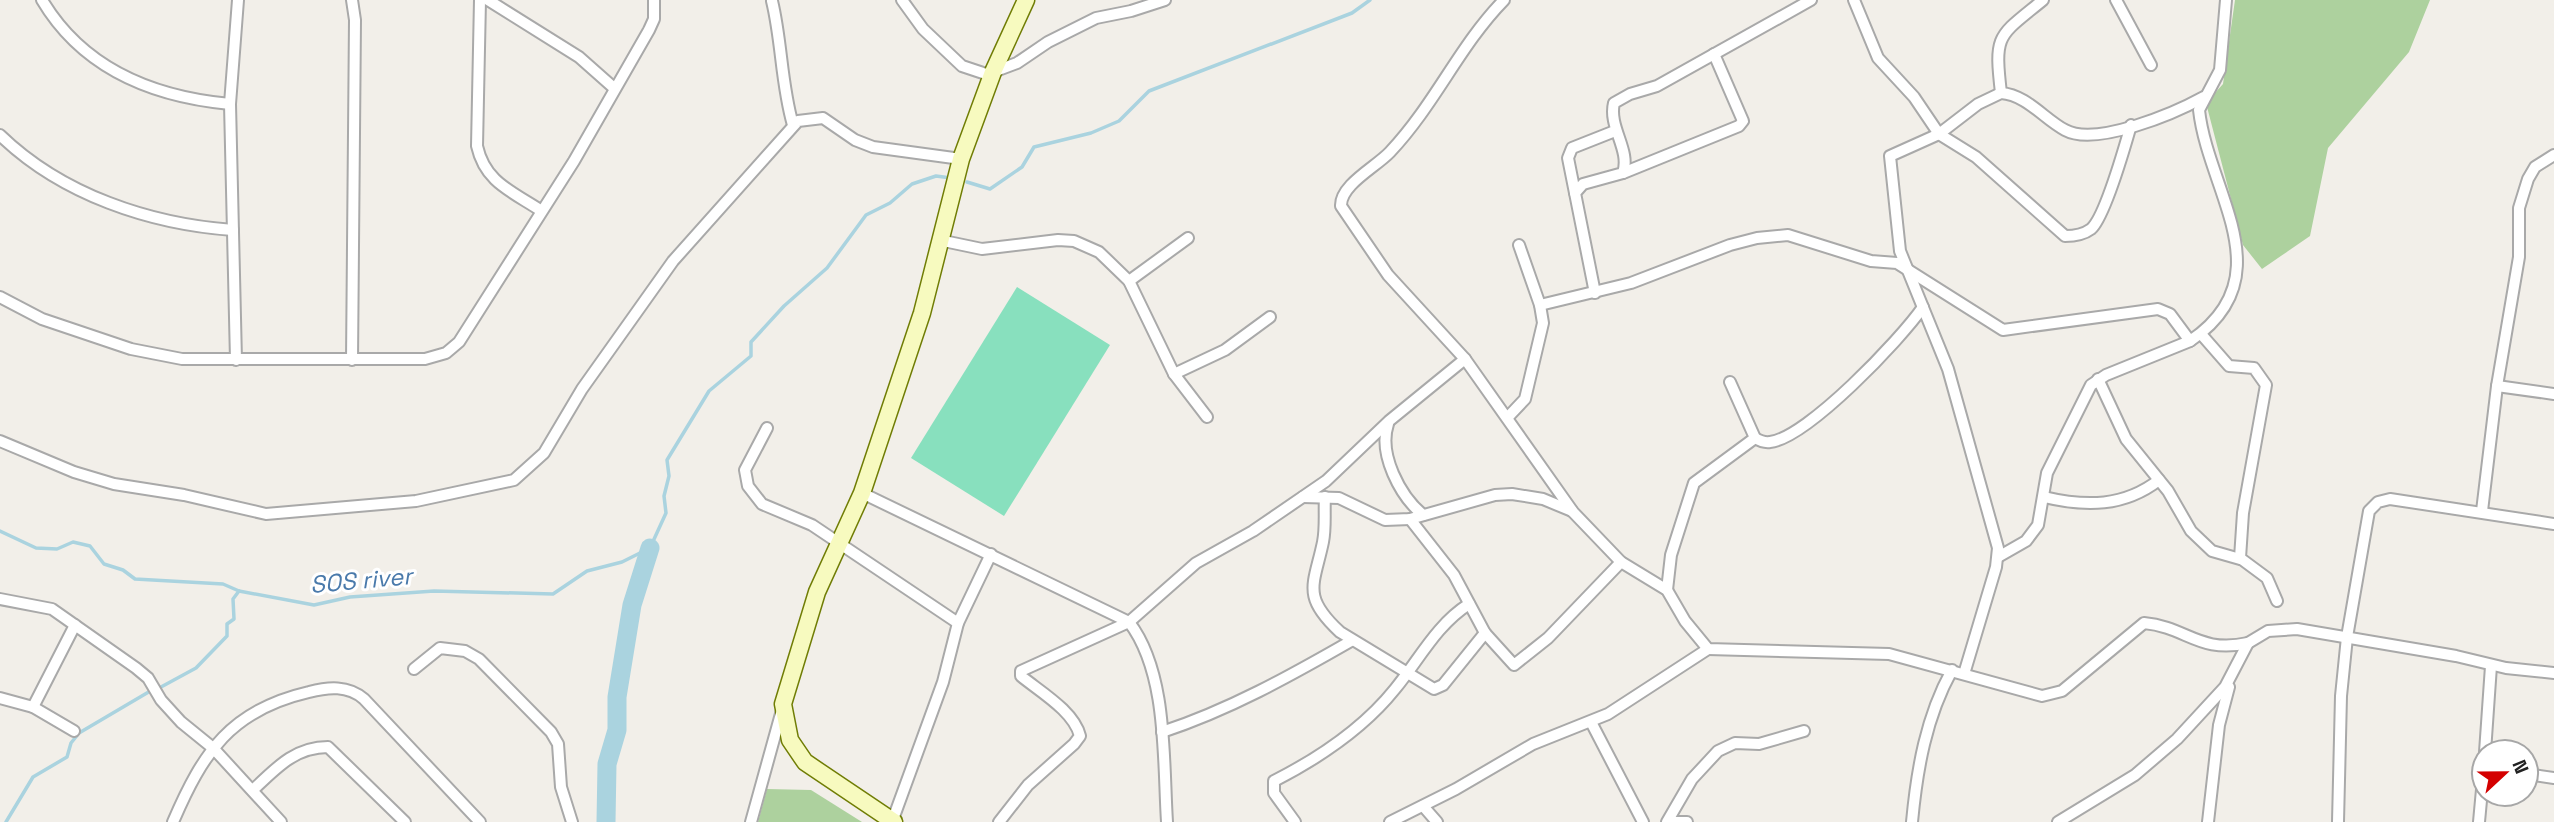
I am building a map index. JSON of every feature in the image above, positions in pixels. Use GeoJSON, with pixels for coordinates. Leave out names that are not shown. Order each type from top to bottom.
{"type":"FeatureCollection","features":[{"type":"Feature","properties":{"kind":"street"},"geometry":{"type":"LineString","coordinates":[[42,0],[66,33],[90,56],[117,73],[169,95],[230,104]]}},
{"type":"Feature","properties":{"kind":"street"},"geometry":{"type":"LineString","coordinates":[[236,360],[230,104],[238,0]]}},
{"type":"Feature","properties":{"kind":"street"},"geometry":{"type":"LineString","coordinates":[[352,0],[355,34],[352,360]]}},
{"type":"Feature","properties":{"kind":"street"},"geometry":{"type":"LineString","coordinates":[[480,0],[477,146],[481,164],[501,185],[540,210]]}},
{"type":"Feature","properties":{"kind":"street"},"geometry":{"type":"LineString","coordinates":[[488,0],[579,57],[614,88]]}},
{"type":"Feature","properties":{"kind":"street"},"geometry":{"type":"LineString","coordinates":[[0,297],[42,319],[131,349],[182,359],[425,359],[454,348],[540,210],[574,162],[649,30],[654,19],[654,0]]}},
{"type":"Feature","properties":{"kind":"street"},"geometry":{"type":"LineString","coordinates":[[902,0],[923,29],[962,66],[992,74],[1017,63],[1048,42],[1096,18],[1165,0]]}},
{"type":"Feature","properties":{"kind":"street"},"geometry":{"type":"LineString","coordinates":[[751,822],[817,592],[862,492],[922,313],[961,159],[992,74],[1026,0]]}},
{"type":"Feature","properties":{"kind":"street"},"geometry":{"type":"LineString","coordinates":[[1504,0],[1471,38],[1414,127],[1340,199],[1345,217],[1370,252],[1465,359],[1573,512],[1621,562],[1667,590],[1685,621],[1708,649]]}},
{"type":"Feature","properties":{"kind":"street"},"geometry":{"type":"LineString","coordinates":[[1623,173],[1626,164],[1611,113],[1614,103],[1630,94],[1657,86],[1811,0]]}},
{"type":"Feature","properties":{"kind":"street"},"geometry":{"type":"LineString","coordinates":[[1854,0],[1878,58],[1914,97],[1939,134],[1976,157],[2065,236],[2077,236],[2091,229],[2103,214],[2131,125]]}},
{"type":"Feature","properties":{"kind":"street"},"geometry":{"type":"LineString","coordinates":[[2001,93],[1996,52],[2001,38],[2010,27],[2043,0]]}},
{"type":"Feature","properties":{"kind":"street"},"geometry":{"type":"LineString","coordinates":[[2116,0],[2151,65]]}},
{"type":"Feature","properties":{"kind":"street"},"geometry":{"type":"LineString","coordinates":[[1998,557],[2026,541],[2038,525],[2048,473],[2079,407],[2098,379],[2190,341],[2201,334],[2230,298],[2237,253],[2226,198],[2199,118],[2204,97],[2220,70],[2226,0]]}},
{"type":"Feature","properties":{"kind":"street"},"geometry":{"type":"LineString","coordinates":[[772,1],[781,44],[786,101],[793,125]]}},
{"type":"Feature","properties":{"kind":"street"},"geometry":{"type":"LineString","coordinates":[[1575,193],[1583,184],[1677,153],[1739,126],[1743,121],[1714,54]]}},
{"type":"Feature","properties":{"kind":"street"},"geometry":{"type":"LineString","coordinates":[[1964,674],[1998,557],[1998,548],[1956,396],[1900,251],[1890,156],[1939,134],[1978,104],[2001,93],[2022,100],[2066,131],[2078,136],[2100,134],[2131,125],[2179,109],[2204,97]]}},
{"type":"Feature","properties":{"kind":"street"},"geometry":{"type":"LineString","coordinates":[[0,441],[74,472],[114,484],[173,492],[266,514],[416,501],[514,480],[544,453],[568,417],[582,389],[673,261],[793,125],[805,118],[822,118],[855,140],[873,147],[961,159]]}},
{"type":"Feature","properties":{"kind":"street"},"geometry":{"type":"LineString","coordinates":[[1595,293],[1568,158],[1572,148],[1615,131]]}},
{"type":"Feature","properties":{"kind":"street"},"geometry":{"type":"LineString","coordinates":[[0,135],[34,163],[118,207],[191,227],[233,230]]}},
{"type":"Feature","properties":{"kind":"street"},"geometry":{"type":"LineString","coordinates":[[2482,511],[2497,386],[2519,257],[2519,208],[2528,179],[2536,166],[2554,155]]}},
{"type":"Feature","properties":{"kind":"street"},"geometry":{"type":"LineString","coordinates":[[1540,305],[1595,293],[1671,270],[1730,245],[1757,238],[1788,235],[1871,261],[1897,263],[2003,330],[2158,309],[2170,314],[2190,341]]}},
{"type":"Feature","properties":{"kind":"street"},"geometry":{"type":"LineString","coordinates":[[1129,281],[1188,238]]}},
{"type":"Feature","properties":{"kind":"street"},"geometry":{"type":"LineString","coordinates":[[939,240],[982,249],[1033,241],[1074,241],[1100,252],[1121,270],[1129,281],[1174,374],[1207,417]]}},
{"type":"Feature","properties":{"kind":"street"},"geometry":{"type":"LineString","coordinates":[[1508,417],[1521,406],[1541,338],[1540,305],[1519,245]]}},
{"type":"Feature","properties":{"kind":"street"},"geometry":{"type":"LineString","coordinates":[[1667,590],[1671,555],[1695,482],[1755,438],[1773,442],[1790,435],[1815,416],[1883,356],[1923,307]]}},
{"type":"Feature","properties":{"kind":"street"},"geometry":{"type":"LineString","coordinates":[[1174,374],[1225,350],[1270,317]]}},
{"type":"Feature","properties":{"kind":"street"},"geometry":{"type":"LineString","coordinates":[[2201,334],[2229,366],[2254,368],[2266,385],[2243,513],[2240,559]]}},
{"type":"Feature","properties":{"kind":"street"},"geometry":{"type":"LineString","coordinates":[[999,822],[1028,785],[1080,736],[1078,727],[1066,713],[1021,676],[1021,671],[1129,622],[1196,563],[1254,531],[1303,497],[1351,459],[1389,421],[1465,359]]}},
{"type":"Feature","properties":{"kind":"street"},"geometry":{"type":"LineString","coordinates":[[2098,379],[2126,439],[2160,480],[2191,531],[2205,547],[2240,559],[2267,578],[2277,601]]}},
{"type":"Feature","properties":{"kind":"street"},"geometry":{"type":"LineString","coordinates":[[1730,382],[1755,438]]}},
{"type":"Feature","properties":{"kind":"street"},"geometry":{"type":"LineString","coordinates":[[2497,386],[2554,394]]}},
{"type":"Feature","properties":{"kind":"street"},"geometry":{"type":"LineString","coordinates":[[1389,421],[1385,438],[1395,477],[1414,507],[1423,515]]}},
{"type":"Feature","properties":{"kind":"street"},"geometry":{"type":"LineString","coordinates":[[767,428],[747,463],[748,486],[762,504],[812,525],[958,623]]}},
{"type":"Feature","properties":{"kind":"street"},"geometry":{"type":"LineString","coordinates":[[2044,497],[2093,505],[2142,494],[2160,480]]}},
{"type":"Feature","properties":{"kind":"street"},"geometry":{"type":"LineString","coordinates":[[862,492],[1129,622],[1149,660],[1162,732],[1167,822]]}},
{"type":"Feature","properties":{"kind":"street"},"geometry":{"type":"LineString","coordinates":[[1303,497],[1325,497],[1353,503],[1385,520],[1410,519],[1495,495],[1512,494],[1543,499],[1573,512]]}},
{"type":"Feature","properties":{"kind":"street"},"geometry":{"type":"LineString","coordinates":[[1325,497],[1323,540],[1312,576],[1312,590],[1329,621],[1351,641],[1430,689],[1438,688],[1485,632]]}},
{"type":"Feature","properties":{"kind":"street"},"geometry":{"type":"LineString","coordinates":[[2338,822],[2341,696],[2347,637],[2369,512],[2378,502],[2390,499],[2554,524]]}},
{"type":"Feature","properties":{"kind":"street"},"geometry":{"type":"LineString","coordinates":[[1410,519],[1454,575],[1485,632],[1511,664],[1518,665],[1548,638],[1621,562]]}},
{"type":"Feature","properties":{"kind":"street"},"geometry":{"type":"LineString","coordinates":[[783,704],[789,740],[805,762],[893,821],[943,682],[958,623],[991,554]]}},
{"type":"Feature","properties":{"kind":"street"},"geometry":{"type":"LineString","coordinates":[[0,599],[52,609],[148,678],[161,700],[181,722],[213,748],[281,822]]}},
{"type":"Feature","properties":{"kind":"street"},"geometry":{"type":"LineString","coordinates":[[1294,822],[1274,793],[1274,780],[1316,759],[1352,730],[1389,696],[1446,621],[1469,604]]}},
{"type":"Feature","properties":{"kind":"street"},"geometry":{"type":"LineString","coordinates":[[1390,822],[1533,744],[1591,722],[1708,649],[1889,654],[2033,694],[2052,694],[2062,691],[2144,623],[2164,626],[2213,646],[2248,643],[2277,629],[2347,637],[2456,656],[2491,666],[2554,673]]}},
{"type":"Feature","properties":{"kind":"street"},"geometry":{"type":"LineString","coordinates":[[33,707],[75,625]]}},
{"type":"Feature","properties":{"kind":"street"},"geometry":{"type":"LineString","coordinates":[[1162,732],[1196,721],[1284,680],[1351,641]]}},
{"type":"Feature","properties":{"kind":"street"},"geometry":{"type":"LineString","coordinates":[[2208,822],[2219,725],[2232,676],[2248,643]]}},
{"type":"Feature","properties":{"kind":"street"},"geometry":{"type":"LineString","coordinates":[[414,669],[440,648],[473,654],[491,668],[542,722],[558,744],[561,787],[572,822]]}},
{"type":"Feature","properties":{"kind":"street"},"geometry":{"type":"LineString","coordinates":[[2486,738],[2491,666]]}},
{"type":"Feature","properties":{"kind":"street"},"geometry":{"type":"LineString","coordinates":[[1912,822],[1926,734],[1940,692],[1952,670]]}},
{"type":"Feature","properties":{"kind":"street"},"geometry":{"type":"LineString","coordinates":[[2058,822],[2135,775],[2177,739],[2232,676]]}},
{"type":"Feature","properties":{"kind":"street"},"geometry":{"type":"LineString","coordinates":[[173,822],[192,776],[213,748],[245,715],[321,688],[349,690],[364,699],[480,822]]}},
{"type":"Feature","properties":{"kind":"street"},"geometry":{"type":"LineString","coordinates":[[0,698],[33,707],[74,731]]}},
{"type":"Feature","properties":{"kind":"street"},"geometry":{"type":"LineString","coordinates":[[1591,722],[1643,822]]}},
{"type":"Feature","properties":{"kind":"street"},"geometry":{"type":"LineString","coordinates":[[1687,822],[1670,822],[1692,779],[1718,751],[1735,743],[1759,744],[1804,731]]}},
{"type":"Feature","properties":{"kind":"street"},"geometry":{"type":"LineString","coordinates":[[253,790],[288,758],[318,747],[328,747],[405,822]]}},
{"type":"Feature","properties":{"kind":"street"},"geometry":{"type":"LineString","coordinates":[[1423,806],[1437,822]]}},
{"type":"Feature","properties":{"kind":"green space"},"geometry":{"type":"Polygon","coordinates":[[[2235,0],[2430,0],[2409,52],[2328,148],[2310,236],[2262,269],[2243,245],[2206,103],[2223,84],[2235,0]]]}},
{"type":"Feature","properties":{"kind":"green space"},"geometry":{"type":"Polygon","coordinates":[[[1017,287],[1110,345],[1004,516],[911,458],[1017,287]]]}},
{"type":"Feature","properties":{"kind":"green space"},"geometry":{"type":"Polygon","coordinates":[[[767,789],[811,790],[862,822],[758,822],[767,789]]]}},
{"type":"Feature","properties":{"kind":"waterway"},"geometry":{"type":"LineString","coordinates":[[967,182],[990,189],[1022,167],[1034,147],[1091,133],[1119,121],[1149,91],[1352,13],[1370,0]]}},
{"type":"Feature","properties":{"kind":"waterway","name":"SOS river"},"geometry":{"type":"LineString","coordinates":[[0,531],[36,548],[57,549],[73,542],[90,546],[104,564],[123,570],[135,579],[223,584],[239,591],[314,605],[350,597],[434,591],[553,594],[587,571],[622,562],[650,548],[666,513],[664,496],[669,476],[667,460],[709,391],[751,356],[751,342],[784,306],[827,268],[866,215],[890,203],[912,184],[936,176],[951,178]]}},
{"type":"Feature","properties":{"kind":"waterway"},"geometry":{"type":"LineString","coordinates":[[606,822],[607,764],[617,730],[617,697],[632,605],[650,548]]}},
{"type":"Feature","properties":{"kind":"waterway"},"geometry":{"type":"LineString","coordinates":[[161,687],[196,668],[227,636],[227,624],[234,619],[233,599],[239,591]]}},
{"type":"Feature","properties":{"kind":"waterway"},"geometry":{"type":"LineString","coordinates":[[6,822],[33,777],[67,757],[71,743],[79,733],[152,690]]}}]}
